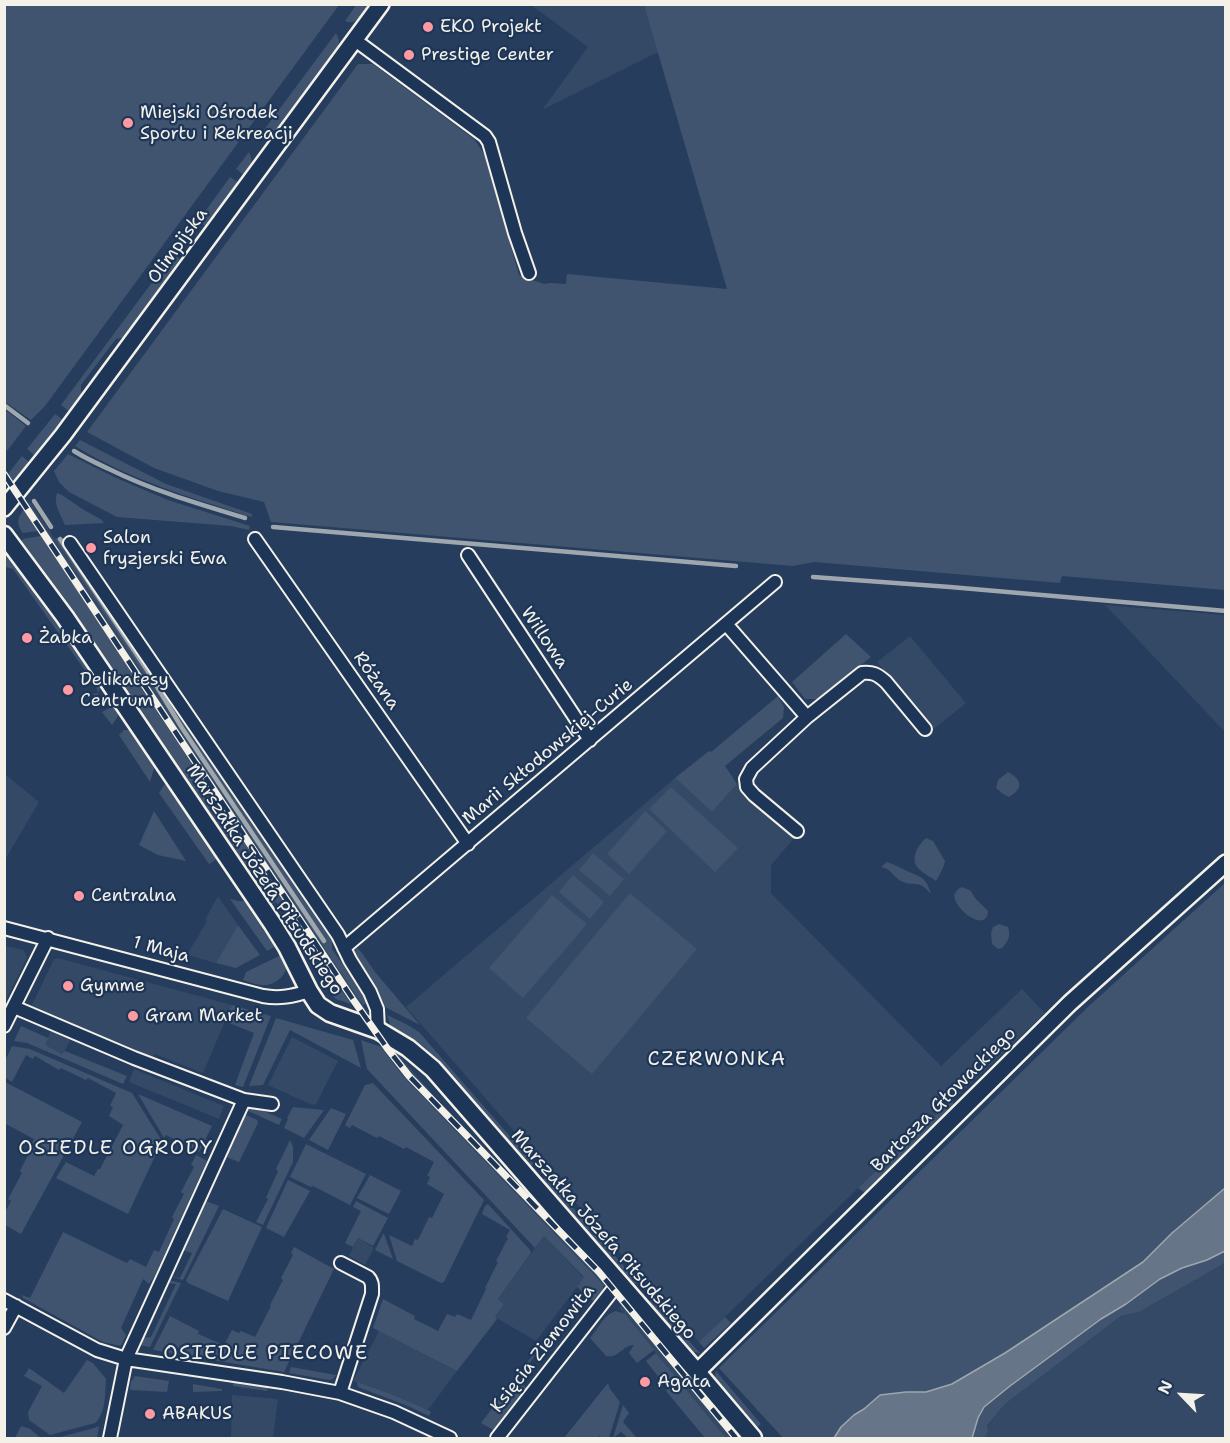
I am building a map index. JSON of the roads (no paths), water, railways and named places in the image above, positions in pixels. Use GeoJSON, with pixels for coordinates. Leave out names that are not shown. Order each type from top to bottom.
{"type":"FeatureCollection","features":[{"type":"Feature","properties":{"kind":"main road","name":"Marszałka Józefa Piłsudskiego"},"geometry":{"type":"LineString","coordinates":[[4,534],[71,626],[272,923],[318,1005],[330,1013],[378,1030],[408,1048],[433,1069],[753,1438]]}},
{"type":"Feature","properties":{"kind":"street","name":"Olimpijska"},"geometry":{"type":"LineString","coordinates":[[4,508],[73,421],[381,4]]}},
{"type":"Feature","properties":{"kind":"street"},"geometry":{"type":"LineString","coordinates":[[355,40],[485,136],[489,142],[529,273]]}},
{"type":"Feature","properties":{"kind":"street","name":"Różana"},"geometry":{"type":"LineString","coordinates":[[255,539],[468,844]]}},
{"type":"Feature","properties":{"kind":"street"},"geometry":{"type":"LineString","coordinates":[[70,543],[338,935],[370,992],[376,1010],[378,1030]]}},
{"type":"Feature","properties":{"kind":"street","name":"Willowa"},"geometry":{"type":"LineString","coordinates":[[468,555],[590,740]]}},
{"type":"Feature","properties":{"kind":"street","name":"Marii Skłodowskiej-Curie"},"geometry":{"type":"LineString","coordinates":[[344,948],[776,582]]}},
{"type":"Feature","properties":{"kind":"street"},"geometry":{"type":"LineString","coordinates":[[727,625],[807,717]]}},
{"type":"Feature","properties":{"kind":"street"},"geometry":{"type":"LineString","coordinates":[[796,831],[754,795],[747,787],[746,779],[752,768],[807,717],[862,673],[872,672],[886,682],[925,729]]}},
{"type":"Feature","properties":{"kind":"street","name":"Bartosza Głowackiego"},"geometry":{"type":"LineString","coordinates":[[697,1372],[1070,1003],[1226,863]]}},
{"type":"Feature","properties":{"kind":"street","name":"1 Maja"},"geometry":{"type":"LineString","coordinates":[[4,928],[263,996],[289,997],[309,992]]}},
{"type":"Feature","properties":{"kind":"street"},"geometry":{"type":"LineString","coordinates":[[4,1026],[48,938]]}},
{"type":"Feature","properties":{"kind":"street"},"geometry":{"type":"LineString","coordinates":[[14,1007],[134,1058],[244,1100],[272,1104]]}},
{"type":"Feature","properties":{"kind":"street"},"geometry":{"type":"LineString","coordinates":[[110,1438],[126,1359],[244,1100]]}},
{"type":"Feature","properties":{"kind":"street"},"geometry":{"type":"LineString","coordinates":[[340,1393],[372,1294],[371,1281],[368,1277],[341,1263]]}},
{"type":"Feature","properties":{"kind":"street","name":"Księcia Ziemowita"},"geometry":{"type":"LineString","coordinates":[[496,1438],[619,1282]]}},
{"type":"Feature","properties":{"kind":"street"},"geometry":{"type":"LineString","coordinates":[[4,1328],[10,1303],[97,1350],[126,1359],[340,1393],[394,1412],[450,1438]]}},
{"type":"Feature","properties":{"kind":"waterway"},"geometry":{"type":"LineString","coordinates":[[4,405],[28,423]]}},
{"type":"Feature","properties":{"kind":"waterway"},"geometry":{"type":"LineString","coordinates":[[74,451],[127,478],[177,497],[245,518]]}},
{"type":"Feature","properties":{"kind":"waterway"},"geometry":{"type":"LineString","coordinates":[[34,501],[51,527]]}},
{"type":"Feature","properties":{"kind":"waterway"},"geometry":{"type":"LineString","coordinates":[[273,527],[736,566]]}},
{"type":"Feature","properties":{"kind":"waterway"},"geometry":{"type":"LineString","coordinates":[[60,539],[324,941]]}},
{"type":"Feature","properties":{"kind":"waterway"},"geometry":{"type":"LineString","coordinates":[[813,577],[1226,611]]}},
{"type":"Feature","properties":{"kind":"railway"},"geometry":{"type":"LineString","coordinates":[[4,474],[387,1048],[409,1076],[599,1272],[736,1438]]}},
{"type":"Feature","properties":{"kind":"place","name":"EKO Projekt"},"geometry":{"type":"Point","coordinates":[428,27]}},
{"type":"Feature","properties":{"kind":"place","name":"Prestige Center"},"geometry":{"type":"Point","coordinates":[409,55]}},
{"type":"Feature","properties":{"kind":"place","name":"Miejski Ośrodek Sportu i Rekreacji"},"geometry":{"type":"Point","coordinates":[128,123]}},
{"type":"Feature","properties":{"kind":"place","name":"Salon fryzjerski Ewa"},"geometry":{"type":"Point","coordinates":[91,548]}},
{"type":"Feature","properties":{"kind":"place","name":"Żabka"},"geometry":{"type":"Point","coordinates":[27,638]}},
{"type":"Feature","properties":{"kind":"place","name":"Delikatesy Centrum"},"geometry":{"type":"Point","coordinates":[68,690]}},
{"type":"Feature","properties":{"kind":"place","name":"Centralna"},"geometry":{"type":"Point","coordinates":[79,896]}},
{"type":"Feature","properties":{"kind":"place","name":"Gymme"},"geometry":{"type":"Point","coordinates":[68,986]}},
{"type":"Feature","properties":{"kind":"place","name":"Gram Market"},"geometry":{"type":"Point","coordinates":[133,1016]}},
{"type":"Feature","properties":{"kind":"place","name":"Agata"},"geometry":{"type":"Point","coordinates":[645,1382]}},
{"type":"Feature","properties":{"kind":"place","name":"ABAKUS"},"geometry":{"type":"Point","coordinates":[150,1414]}},
{"type":"Feature","properties":{"kind":"district","name":"CZERWONKA"},"geometry":{"type":"Point","coordinates":[717,1060]}},
{"type":"Feature","properties":{"kind":"district","name":"OSIEDLE OGRODY"},"geometry":{"type":"Point","coordinates":[116,1149]}},
{"type":"Feature","properties":{"kind":"district","name":"OSIEDLE PIECOWE"},"geometry":{"type":"Point","coordinates":[266,1354]}}]}
